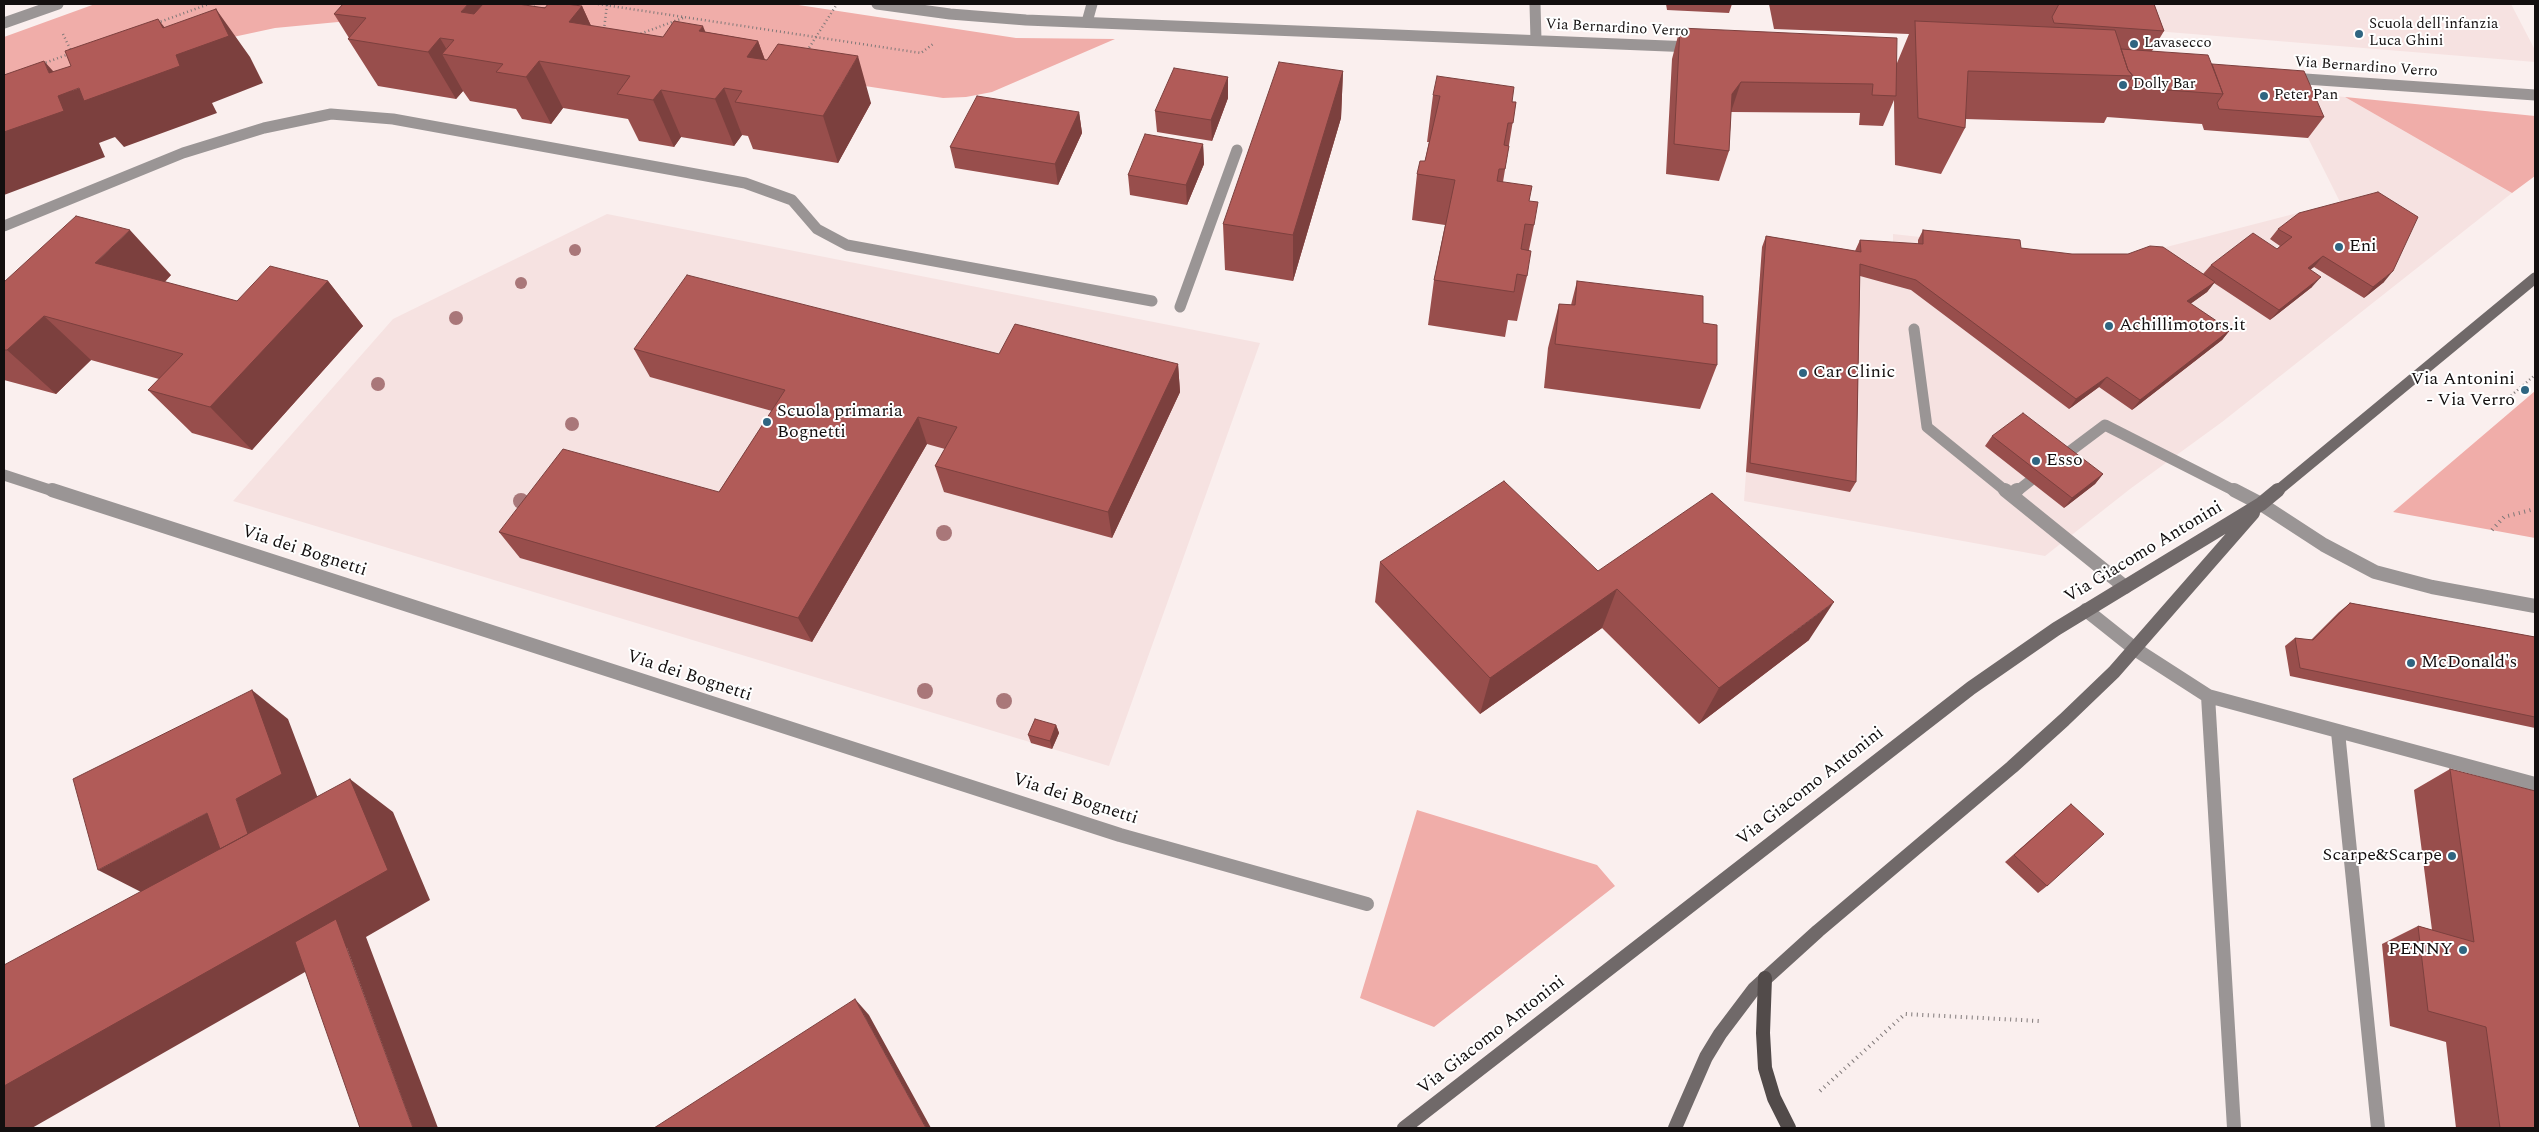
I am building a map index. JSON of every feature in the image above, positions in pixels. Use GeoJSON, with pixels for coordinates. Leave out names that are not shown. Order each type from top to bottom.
{"type":"FeatureCollection","features":[{"type":"Feature","properties":{"kind":"main road","name":"Via Giacomo Antonini"},"geometry":{"type":"LineString","coordinates":[[1404,1128],[1971,688],[2086,610],[2261,504],[2535,278]]}},
{"type":"Feature","properties":{"kind":"main road","name":"Via Giacomo Antonini"},"geometry":{"type":"LineString","coordinates":[[1675,1128],[1702,1066],[1720,1034],[1765,978],[1825,924],[2040,743],[2134,649],[2261,504]]}},
{"type":"Feature","properties":{"kind":"main road"},"geometry":{"type":"LineString","coordinates":[[1765,978],[1763,1033],[1765,1068],[1774,1098],[1789,1128]]}},
{"type":"Feature","properties":{"kind":"street"},"geometry":{"type":"LineString","coordinates":[[4,23],[58,4]]}},
{"type":"Feature","properties":{"kind":"street","name":"Via Bernardino Verro"},"geometry":{"type":"LineString","coordinates":[[877,4],[950,14],[1088,22],[1702,48]]}},
{"type":"Feature","properties":{"kind":"street"},"geometry":{"type":"LineString","coordinates":[[1088,22],[1092,4]]}},
{"type":"Feature","properties":{"kind":"street"},"geometry":{"type":"LineString","coordinates":[[1535,4],[1536,40]]}},
{"type":"Feature","properties":{"kind":"street","name":"Via Bernardino Verro"},"geometry":{"type":"LineString","coordinates":[[2279,77],[2535,95]]}},
{"type":"Feature","properties":{"kind":"street"},"geometry":{"type":"LineString","coordinates":[[4,226],[184,153],[264,128],[331,114],[393,119],[745,183],[792,200],[817,229],[847,245],[1152,301]]}},
{"type":"Feature","properties":{"kind":"street"},"geometry":{"type":"LineString","coordinates":[[1180,307],[1237,150]]}},
{"type":"Feature","properties":{"kind":"street"},"geometry":{"type":"LineString","coordinates":[[1914,329],[1927,427],[2125,587]]}},
{"type":"Feature","properties":{"kind":"street"},"geometry":{"type":"LineString","coordinates":[[2061,458],[2105,425],[2261,504],[2324,545],[2375,572],[2432,587],[2535,606]]}},
{"type":"Feature","properties":{"kind":"street","name":"Via dei Bognetti"},"geometry":{"type":"LineString","coordinates":[[4,476],[1120,835],[1366,904]]}},
{"type":"Feature","properties":{"kind":"street"},"geometry":{"type":"LineString","coordinates":[[2011,495],[2030,481]]}},
{"type":"Feature","properties":{"kind":"street"},"geometry":{"type":"LineString","coordinates":[[2086,610],[2134,649],[2208,696],[2535,784]]}},
{"type":"Feature","properties":{"kind":"street"},"geometry":{"type":"LineString","coordinates":[[2208,696],[2234,1128]]}},
{"type":"Feature","properties":{"kind":"street"},"geometry":{"type":"LineString","coordinates":[[2338,732],[2378,1128]]}},
{"type":"Feature","properties":{"kind":"path"},"geometry":{"type":"LineString","coordinates":[[154,24],[210,4]]}},
{"type":"Feature","properties":{"kind":"path"},"geometry":{"type":"LineString","coordinates":[[532,11],[537,4]]}},
{"type":"Feature","properties":{"kind":"path"},"geometry":{"type":"LineString","coordinates":[[598,4],[921,53],[932,46],[935,40]]}},
{"type":"Feature","properties":{"kind":"path"},"geometry":{"type":"LineString","coordinates":[[806,52],[837,4]]}},
{"type":"Feature","properties":{"kind":"path"},"geometry":{"type":"LineString","coordinates":[[606,5],[604,29],[612,31]]}},
{"type":"Feature","properties":{"kind":"path"},"geometry":{"type":"LineString","coordinates":[[629,33],[638,35],[685,17]]}},
{"type":"Feature","properties":{"kind":"path"},"geometry":{"type":"LineString","coordinates":[[61,29],[76,61]]}},
{"type":"Feature","properties":{"kind":"path"},"geometry":{"type":"LineString","coordinates":[[38,66],[81,50]]}},
{"type":"Feature","properties":{"kind":"path"},"geometry":{"type":"LineString","coordinates":[[2499,406],[2535,374]]}},
{"type":"Feature","properties":{"kind":"path"},"geometry":{"type":"LineString","coordinates":[[2492,530],[2504,516],[2535,509]]}},
{"type":"Feature","properties":{"kind":"path"},"geometry":{"type":"LineString","coordinates":[[1820,1091],[1905,1014],[2039,1021]]}},
{"type":"Feature","properties":{"kind":"shaded area"},"geometry":{"type":"Polygon","coordinates":[[[95,4],[792,4],[1016,38],[1115,39],[992,92],[966,97],[943,98],[429,19],[380,18],[275,28],[196,45],[4,116],[4,37],[95,4]]]}},
{"type":"Feature","properties":{"kind":"shaded area","name":"Scuola dell'infanzia Luca Ghini"},"geometry":{"type":"Polygon","coordinates":[[[2134,4],[2511,4],[2535,50],[2535,62],[2143,30],[2134,4]]]}},
{"type":"Feature","properties":{"kind":"shaded area"},"geometry":{"type":"Polygon","coordinates":[[[2289,92],[2345,97],[2512,193],[2222,422],[2130,489],[2045,556],[1744,501],[1762,247],[1893,251],[1893,234],[2120,259],[2340,202],[2308,138],[2289,92]]]}},
{"type":"Feature","properties":{"kind":"shaded area"},"geometry":{"type":"Polygon","coordinates":[[[2345,97],[2535,116],[2535,176],[2512,193],[2345,97]]]}},
{"type":"Feature","properties":{"kind":"shaded area","name":"Scuola primaria Bognetti"},"geometry":{"type":"Polygon","coordinates":[[[607,214],[1260,343],[1109,766],[233,501],[393,319],[607,214]]]}},
{"type":"Feature","properties":{"kind":"shaded area"},"geometry":{"type":"Polygon","coordinates":[[[2535,391],[2535,538],[2393,512],[2535,391]]]}},
{"type":"Feature","properties":{"kind":"shaded area"},"geometry":{"type":"Polygon","coordinates":[[[1417,810],[1597,865],[1615,886],[1434,1027],[1360,998],[1417,810]]]}},
{"type":"Feature","properties":{"kind":"building"},"geometry":{"type":"Polygon","coordinates":[[[343,4],[468,4],[461,12],[474,14],[483,4],[518,4],[545,8],[548,4],[566,4],[582,6],[569,22],[663,37],[674,21],[703,26],[699,31],[758,41],[747,57],[767,60],[778,44],[858,56],[823,116],[735,102],[742,91],[724,88],[715,99],[661,90],[653,100],[617,94],[630,76],[539,61],[526,77],[496,72],[503,64],[442,54],[454,40],[440,38],[428,52],[348,39],[366,18],[334,14],[343,4]]]}},
{"type":"Feature","properties":{"kind":"building"},"geometry":{"type":"Polygon","coordinates":[[[2059,4],[2154,4],[2164,31],[2054,23],[2052,17],[2059,4]]]}},
{"type":"Feature","properties":{"kind":"building"},"geometry":{"type":"Polygon","coordinates":[[[216,9],[229,36],[176,55],[180,66],[84,101],[79,88],[58,96],[64,111],[4,132],[4,75],[44,61],[49,73],[71,66],[65,51],[158,19],[163,28],[216,9]]]}},
{"type":"Feature","properties":{"kind":"building"},"geometry":{"type":"Polygon","coordinates":[[[1915,21],[2115,30],[2128,70],[2133,76],[1968,71],[1965,128],[1918,118],[1915,21]]]}},
{"type":"Feature","properties":{"kind":"building"},"geometry":{"type":"Polygon","coordinates":[[[1680,28],[1897,38],[1896,96],[1872,95],[1873,84],[1741,82],[1732,94],[1729,151],[1674,144],[1680,28]]]}},
{"type":"Feature","properties":{"kind":"building"},"geometry":{"type":"Polygon","coordinates":[[[2121,49],[2208,55],[2223,94],[2125,87],[2133,76],[2128,70],[2121,49]]]}},
{"type":"Feature","properties":{"kind":"building"},"geometry":{"type":"Polygon","coordinates":[[[1279,62],[1343,71],[1293,235],[1223,224],[1279,62]]]}},
{"type":"Feature","properties":{"kind":"building"},"geometry":{"type":"Polygon","coordinates":[[[2212,64],[2304,71],[2324,117],[2219,109],[2217,103],[2223,94],[2212,64]]]}},
{"type":"Feature","properties":{"kind":"building"},"geometry":{"type":"Polygon","coordinates":[[[1174,68],[1228,77],[1211,120],[1155,111],[1174,68]]]}},
{"type":"Feature","properties":{"kind":"building"},"geometry":{"type":"Polygon","coordinates":[[[1437,76],[1514,87],[1512,102],[1516,102],[1513,123],[1508,123],[1504,145],[1509,146],[1505,169],[1499,169],[1497,181],[1532,186],[1529,201],[1538,202],[1534,225],[1525,224],[1521,249],[1531,251],[1527,276],[1517,274],[1514,292],[1434,280],[1455,180],[1417,174],[1420,161],[1425,161],[1440,96],[1433,95],[1437,76]]]}},
{"type":"Feature","properties":{"kind":"building"},"geometry":{"type":"Polygon","coordinates":[[[977,96],[1079,112],[1055,164],[950,147],[977,96]]]}},
{"type":"Feature","properties":{"kind":"building"},"geometry":{"type":"Polygon","coordinates":[[[1145,134],[1203,144],[1186,185],[1128,175],[1145,134]]]}},
{"type":"Feature","properties":{"kind":"building"},"geometry":{"type":"Polygon","coordinates":[[[2378,192],[2418,217],[2393,271],[2373,287],[2323,256],[2308,268],[2321,277],[2279,310],[2211,265],[2253,233],[2277,249],[2292,237],[2278,229],[2299,213],[2378,192]]]}},
{"type":"Feature","properties":{"kind":"building"},"geometry":{"type":"Polygon","coordinates":[[[76,216],[130,230],[95,263],[237,301],[270,266],[328,281],[210,407],[148,390],[183,354],[44,316],[7,350],[4,350],[4,282],[76,216]]]}},
{"type":"Feature","properties":{"kind":"building"},"geometry":{"type":"Polygon","coordinates":[[[1923,230],[2020,240],[2021,248],[2072,254],[2128,254],[2150,246],[2163,247],[2215,282],[2187,301],[2230,330],[2140,400],[2107,377],[2076,399],[1916,280],[1860,264],[1856,482],[1750,463],[1766,236],[1861,252],[1860,240],[1923,244],[1923,230]]]}},
{"type":"Feature","properties":{"kind":"building"},"geometry":{"type":"Polygon","coordinates":[[[687,275],[999,354],[1015,324],[1178,364],[1108,512],[935,466],[957,427],[918,417],[798,618],[499,532],[563,449],[719,492],[785,390],[634,349],[687,275]]]}},
{"type":"Feature","properties":{"kind":"building"},"geometry":{"type":"Polygon","coordinates":[[[1577,281],[1703,296],[1703,323],[1717,325],[1717,365],[1555,344],[1559,304],[1575,305],[1577,281]]]}},
{"type":"Feature","properties":{"kind":"building"},"geometry":{"type":"Polygon","coordinates":[[[2023,413],[2103,474],[2072,498],[1992,436],[2023,413]]]}},
{"type":"Feature","properties":{"kind":"building"},"geometry":{"type":"Polygon","coordinates":[[[1504,481],[1598,571],[1712,493],[1834,602],[1719,688],[1617,589],[1490,678],[1380,562],[1504,481]]]}},
{"type":"Feature","properties":{"kind":"building","name":"McDonald's"},"geometry":{"type":"Polygon","coordinates":[[[2350,603],[2535,637],[2535,717],[2300,668],[2295,638],[2313,640],[2350,603]]]}},
{"type":"Feature","properties":{"kind":"building"},"geometry":{"type":"Polygon","coordinates":[[[252,690],[282,774],[236,799],[248,834],[220,849],[207,813],[98,870],[73,779],[252,690]]]}},
{"type":"Feature","properties":{"kind":"building"},"geometry":{"type":"Polygon","coordinates":[[[1035,719],[1056,725],[1050,741],[1028,735],[1035,719]]]}},
{"type":"Feature","properties":{"kind":"building"},"geometry":{"type":"Polygon","coordinates":[[[2450,769],[2535,791],[2535,1128],[2500,1128],[2486,1027],[2428,1011],[2418,926],[2474,942],[2450,769]]]}},
{"type":"Feature","properties":{"kind":"building"},"geometry":{"type":"Polygon","coordinates":[[[350,779],[388,870],[4,1086],[4,965],[350,779]]]}},
{"type":"Feature","properties":{"kind":"building"},"geometry":{"type":"Polygon","coordinates":[[[2071,804],[2104,834],[2047,886],[2014,855],[2071,804]]]}},
{"type":"Feature","properties":{"kind":"building"},"geometry":{"type":"Polygon","coordinates":[[[336,919],[413,1128],[360,1128],[295,942],[336,919]]]}},
{"type":"Feature","properties":{"kind":"building"},"geometry":{"type":"Polygon","coordinates":[[[855,999],[926,1128],[654,1128],[855,999]]]}},
{"type":"Feature","properties":{"kind":"place","name":"Scuola dell'infanzia Luca Ghini"},"geometry":{"type":"Point","coordinates":[2359,34]}},
{"type":"Feature","properties":{"kind":"place","name":"Lavasecco"},"geometry":{"type":"Point","coordinates":[2134,44]}},
{"type":"Feature","properties":{"kind":"place","name":"Dolly Bar"},"geometry":{"type":"Point","coordinates":[2123,85]}},
{"type":"Feature","properties":{"kind":"place","name":"Peter Pan"},"geometry":{"type":"Point","coordinates":[2264,96]}},
{"type":"Feature","properties":{"kind":"place","name":"Eni"},"geometry":{"type":"Point","coordinates":[2339,247]}},
{"type":"Feature","properties":{"kind":"place","name":"Achillimotors.it"},"geometry":{"type":"Point","coordinates":[2109,326]}},
{"type":"Feature","properties":{"kind":"place","name":"Car Clinic"},"geometry":{"type":"Point","coordinates":[1803,373]}},
{"type":"Feature","properties":{"kind":"place","name":"Via Antonini - Via Verro"},"geometry":{"type":"Point","coordinates":[2525,390]}},
{"type":"Feature","properties":{"kind":"place","name":"Scuola primaria Bognetti"},"geometry":{"type":"Point","coordinates":[767,422]}},
{"type":"Feature","properties":{"kind":"place","name":"Esso"},"geometry":{"type":"Point","coordinates":[2036,461]}},
{"type":"Feature","properties":{"kind":"place","name":"McDonald's"},"geometry":{"type":"Point","coordinates":[2411,663]}},
{"type":"Feature","properties":{"kind":"place","name":"Scarpe&Scarpe"},"geometry":{"type":"Point","coordinates":[2452,856]}},
{"type":"Feature","properties":{"kind":"place","name":"PENNY"},"geometry":{"type":"Point","coordinates":[2463,950]}}]}
